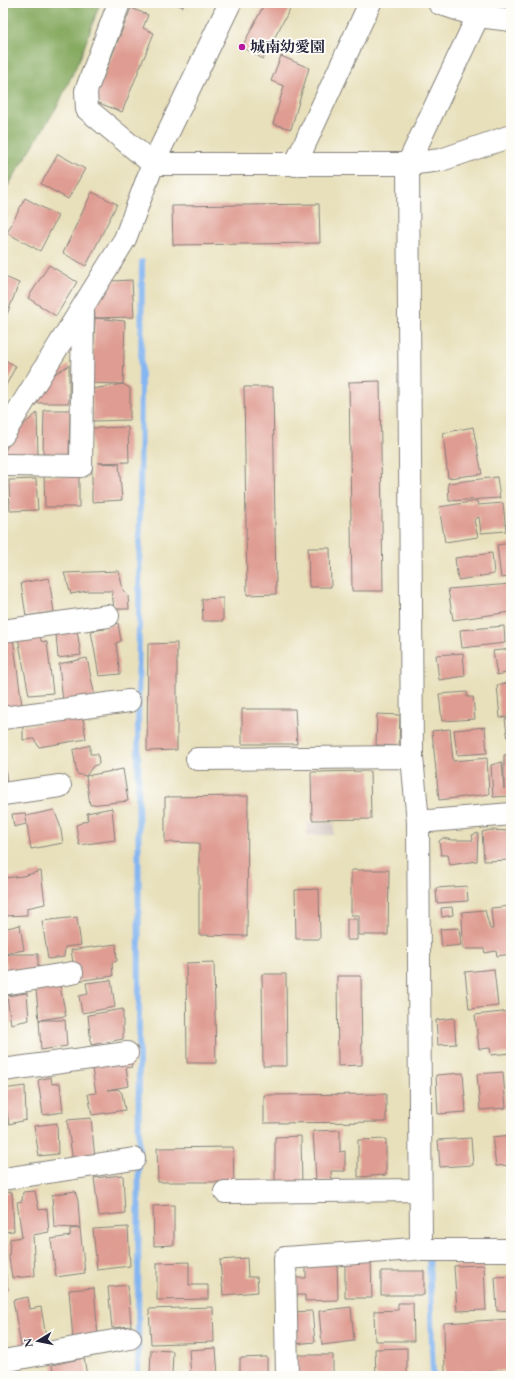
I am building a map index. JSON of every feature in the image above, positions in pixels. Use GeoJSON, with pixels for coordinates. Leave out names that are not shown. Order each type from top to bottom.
{"type":"FeatureCollection","features":[{"type":"Feature","properties":{"kind":"street"},"geometry":{"type":"LineString","coordinates":[[119,3],[86,91],[87,110],[153,164],[408,164],[441,160],[511,136]]}},
{"type":"Feature","properties":{"kind":"street"},"geometry":{"type":"LineString","coordinates":[[3,435],[124,239],[153,164],[230,3]]}},
{"type":"Feature","properties":{"kind":"street"},"geometry":{"type":"LineString","coordinates":[[295,165],[370,3]]}},
{"type":"Feature","properties":{"kind":"street"},"geometry":{"type":"LineString","coordinates":[[439,3],[478,16],[511,20]]}},
{"type":"Feature","properties":{"kind":"street"},"geometry":{"type":"LineString","coordinates":[[478,16],[408,164],[412,757],[418,822],[421,1244],[422,1250],[509,1250]]}},
{"type":"Feature","properties":{"kind":"street"},"geometry":{"type":"LineString","coordinates":[[3,465],[81,466],[83,306]]}},
{"type":"Feature","properties":{"kind":"street"},"geometry":{"type":"LineString","coordinates":[[3,630],[108,616]]}},
{"type":"Feature","properties":{"kind":"street"},"geometry":{"type":"LineString","coordinates":[[3,718],[129,702]]}},
{"type":"Feature","properties":{"kind":"street"},"geometry":{"type":"LineString","coordinates":[[197,759],[412,757]]}},
{"type":"Feature","properties":{"kind":"street"},"geometry":{"type":"LineString","coordinates":[[3,794],[60,786]]}},
{"type":"Feature","properties":{"kind":"street"},"geometry":{"type":"LineString","coordinates":[[418,822],[511,814]]}},
{"type":"Feature","properties":{"kind":"street"},"geometry":{"type":"LineString","coordinates":[[3,984],[72,973]]}},
{"type":"Feature","properties":{"kind":"street"},"geometry":{"type":"LineString","coordinates":[[3,1070],[127,1053]]}},
{"type":"Feature","properties":{"kind":"street"},"geometry":{"type":"LineString","coordinates":[[3,1179],[134,1160]]}},
{"type":"Feature","properties":{"kind":"street"},"geometry":{"type":"LineString","coordinates":[[225,1192],[420,1190]]}},
{"type":"Feature","properties":{"kind":"street"},"geometry":{"type":"LineString","coordinates":[[287,1376],[285,1258],[414,1249],[421,1244]]}},
{"type":"Feature","properties":{"kind":"street"},"geometry":{"type":"LineString","coordinates":[[3,1362],[130,1338]]}},
{"type":"Feature","properties":{"kind":"shaded area"},"geometry":{"type":"Polygon","coordinates":[[[307,823],[334,823],[334,835],[307,835],[307,823]]]}},
{"type":"Feature","properties":{"kind":"green space"},"geometry":{"type":"Polygon","coordinates":[[[3,3],[100,3],[81,56],[58,105],[3,194],[3,3]]]}},
{"type":"Feature","properties":{"kind":"building"},"geometry":{"type":"Polygon","coordinates":[[[174,3],[184,3],[183,7],[174,3]]]}},
{"type":"Feature","properties":{"kind":"building"},"geometry":{"type":"Polygon","coordinates":[[[265,3],[283,3],[291,7],[263,59],[242,47],[265,3]]]}},
{"type":"Feature","properties":{"kind":"building"},"geometry":{"type":"Polygon","coordinates":[[[131,8],[148,15],[143,28],[154,33],[122,112],[94,101],[131,8]]]}},
{"type":"Feature","properties":{"kind":"building"},"geometry":{"type":"Polygon","coordinates":[[[281,56],[309,68],[291,129],[273,124],[284,86],[271,81],[281,56]]]}},
{"type":"Feature","properties":{"kind":"building"},"geometry":{"type":"Polygon","coordinates":[[[58,154],[85,169],[68,199],[41,184],[58,154]]]}},
{"type":"Feature","properties":{"kind":"building"},"geometry":{"type":"Polygon","coordinates":[[[92,192],[117,204],[86,266],[63,253],[92,192]]]}},
{"type":"Feature","properties":{"kind":"building"},"geometry":{"type":"Polygon","coordinates":[[[25,198],[58,216],[40,251],[7,233],[25,198]]]}},
{"type":"Feature","properties":{"kind":"building"},"geometry":{"type":"Polygon","coordinates":[[[319,204],[320,243],[173,245],[172,206],[319,204]]]}},
{"type":"Feature","properties":{"kind":"building"},"geometry":{"type":"Polygon","coordinates":[[[49,265],[77,282],[56,316],[28,298],[49,265]]]}},
{"type":"Feature","properties":{"kind":"building"},"geometry":{"type":"Polygon","coordinates":[[[3,276],[19,283],[3,325],[3,276]]]}},
{"type":"Feature","properties":{"kind":"building"},"geometry":{"type":"Polygon","coordinates":[[[132,280],[134,317],[95,318],[94,304],[112,281],[132,280]]]}},
{"type":"Feature","properties":{"kind":"building"},"geometry":{"type":"Polygon","coordinates":[[[95,318],[125,321],[123,384],[82,383],[93,356],[95,318]]]}},
{"type":"Feature","properties":{"kind":"building"},"geometry":{"type":"Polygon","coordinates":[[[3,359],[16,366],[3,391],[3,359]]]}},
{"type":"Feature","properties":{"kind":"building"},"geometry":{"type":"Polygon","coordinates":[[[69,365],[69,403],[36,403],[50,377],[69,365]]]}},
{"type":"Feature","properties":{"kind":"building"},"geometry":{"type":"Polygon","coordinates":[[[380,381],[383,591],[352,591],[349,382],[380,381]]]}},
{"type":"Feature","properties":{"kind":"building"},"geometry":{"type":"Polygon","coordinates":[[[123,384],[130,388],[130,420],[93,421],[92,389],[123,384]]]}},
{"type":"Feature","properties":{"kind":"building"},"geometry":{"type":"Polygon","coordinates":[[[244,387],[273,387],[276,594],[247,595],[244,387]]]}},
{"type":"Feature","properties":{"kind":"building"},"geometry":{"type":"Polygon","coordinates":[[[44,410],[70,410],[69,455],[43,454],[44,410]]]}},
{"type":"Feature","properties":{"kind":"building"},"geometry":{"type":"Polygon","coordinates":[[[37,413],[38,456],[3,455],[15,432],[37,413]]]}},
{"type":"Feature","properties":{"kind":"building"},"geometry":{"type":"Polygon","coordinates":[[[128,427],[129,462],[98,463],[119,464],[122,500],[92,502],[92,428],[128,427]]]}},
{"type":"Feature","properties":{"kind":"building"},"geometry":{"type":"Polygon","coordinates":[[[473,427],[482,474],[448,478],[443,433],[473,427]]]}},
{"type":"Feature","properties":{"kind":"building"},"geometry":{"type":"Polygon","coordinates":[[[44,476],[79,476],[79,507],[45,507],[44,476]]]}},
{"type":"Feature","properties":{"kind":"building"},"geometry":{"type":"Polygon","coordinates":[[[497,477],[500,498],[449,501],[448,483],[497,477]]]}},
{"type":"Feature","properties":{"kind":"building"},"geometry":{"type":"Polygon","coordinates":[[[36,479],[38,510],[10,511],[9,480],[36,479]]]}},
{"type":"Feature","properties":{"kind":"building"},"geometry":{"type":"Polygon","coordinates":[[[477,501],[478,505],[503,503],[506,531],[481,533],[479,517],[474,520],[478,537],[445,542],[439,507],[477,501]]]}},
{"type":"Feature","properties":{"kind":"building"},"geometry":{"type":"Polygon","coordinates":[[[511,543],[511,577],[501,578],[497,545],[511,543]]]}},
{"type":"Feature","properties":{"kind":"building"},"geometry":{"type":"Polygon","coordinates":[[[308,548],[330,548],[331,587],[309,587],[308,548]]]}},
{"type":"Feature","properties":{"kind":"building"},"geometry":{"type":"Polygon","coordinates":[[[492,553],[494,574],[458,580],[455,558],[492,553]]]}},
{"type":"Feature","properties":{"kind":"building"},"geometry":{"type":"Polygon","coordinates":[[[119,571],[123,590],[128,596],[129,609],[114,609],[112,591],[87,591],[71,594],[64,573],[119,571]]]}},
{"type":"Feature","properties":{"kind":"building"},"geometry":{"type":"Polygon","coordinates":[[[49,578],[54,612],[26,616],[21,583],[49,578]]]}},
{"type":"Feature","properties":{"kind":"building"},"geometry":{"type":"Polygon","coordinates":[[[511,584],[511,612],[453,620],[448,589],[511,584]]]}},
{"type":"Feature","properties":{"kind":"building"},"geometry":{"type":"Polygon","coordinates":[[[223,598],[223,621],[203,621],[202,599],[223,598]]]}},
{"type":"Feature","properties":{"kind":"building"},"geometry":{"type":"Polygon","coordinates":[[[118,623],[121,641],[116,643],[120,674],[99,676],[91,631],[105,629],[106,626],[118,623]]]}},
{"type":"Feature","properties":{"kind":"building"},"geometry":{"type":"Polygon","coordinates":[[[504,626],[505,643],[462,648],[460,630],[504,626]]]}},
{"type":"Feature","properties":{"kind":"building"},"geometry":{"type":"Polygon","coordinates":[[[77,631],[81,655],[58,658],[56,634],[77,631]]]}},
{"type":"Feature","properties":{"kind":"building"},"geometry":{"type":"Polygon","coordinates":[[[40,634],[41,641],[47,642],[53,693],[29,695],[18,638],[40,634]]]}},
{"type":"Feature","properties":{"kind":"building"},"geometry":{"type":"Polygon","coordinates":[[[13,637],[22,706],[3,709],[3,639],[13,637]]]}},
{"type":"Feature","properties":{"kind":"building"},"geometry":{"type":"Polygon","coordinates":[[[177,643],[177,750],[147,751],[148,644],[177,643]]]}},
{"type":"Feature","properties":{"kind":"building"},"geometry":{"type":"Polygon","coordinates":[[[511,649],[511,672],[497,675],[493,651],[511,649]]]}},
{"type":"Feature","properties":{"kind":"building"},"geometry":{"type":"Polygon","coordinates":[[[463,653],[465,676],[439,680],[436,655],[463,653]]]}},
{"type":"Feature","properties":{"kind":"building"},"geometry":{"type":"Polygon","coordinates":[[[87,658],[95,697],[63,702],[59,664],[87,658]]]}},
{"type":"Feature","properties":{"kind":"building"},"geometry":{"type":"Polygon","coordinates":[[[511,682],[511,716],[500,718],[497,685],[511,682]]]}},
{"type":"Feature","properties":{"kind":"building"},"geometry":{"type":"Polygon","coordinates":[[[467,692],[467,697],[473,697],[475,719],[442,721],[439,694],[467,692]]]}},
{"type":"Feature","properties":{"kind":"building"},"geometry":{"type":"Polygon","coordinates":[[[242,709],[295,709],[297,744],[242,744],[242,709]]]}},
{"type":"Feature","properties":{"kind":"building"},"geometry":{"type":"Polygon","coordinates":[[[377,714],[400,715],[399,746],[376,745],[377,714]]]}},
{"type":"Feature","properties":{"kind":"building"},"geometry":{"type":"Polygon","coordinates":[[[83,718],[86,739],[39,747],[34,739],[23,740],[23,726],[83,718]]]}},
{"type":"Feature","properties":{"kind":"building"},"geometry":{"type":"Polygon","coordinates":[[[511,718],[511,740],[508,740],[505,719],[511,718]]]}},
{"type":"Feature","properties":{"kind":"building"},"geometry":{"type":"Polygon","coordinates":[[[485,727],[487,753],[457,755],[454,730],[485,727]]]}},
{"type":"Feature","properties":{"kind":"building"},"geometry":{"type":"Polygon","coordinates":[[[450,729],[453,761],[487,758],[489,794],[439,800],[432,731],[450,729]]]}},
{"type":"Feature","properties":{"kind":"building"},"geometry":{"type":"Polygon","coordinates":[[[90,745],[90,754],[98,754],[99,764],[93,766],[86,776],[77,774],[73,750],[90,745]]]}},
{"type":"Feature","properties":{"kind":"building"},"geometry":{"type":"Polygon","coordinates":[[[511,754],[511,796],[493,797],[491,765],[502,762],[504,789],[504,755],[511,754]]]}},
{"type":"Feature","properties":{"kind":"building"},"geometry":{"type":"Polygon","coordinates":[[[4,756],[7,784],[3,785],[3,757],[4,756]]]}},
{"type":"Feature","properties":{"kind":"building"},"geometry":{"type":"Polygon","coordinates":[[[123,769],[128,801],[90,805],[86,776],[123,769]]]}},
{"type":"Feature","properties":{"kind":"building"},"geometry":{"type":"Polygon","coordinates":[[[370,771],[371,819],[312,820],[311,772],[370,771]]]}},
{"type":"Feature","properties":{"kind":"building"},"geometry":{"type":"Polygon","coordinates":[[[248,796],[247,936],[199,935],[199,843],[165,842],[165,797],[248,796]]]}},
{"type":"Feature","properties":{"kind":"building"},"geometry":{"type":"Polygon","coordinates":[[[112,808],[115,840],[79,845],[76,825],[88,820],[87,813],[112,808]]]}},
{"type":"Feature","properties":{"kind":"building"},"geometry":{"type":"Polygon","coordinates":[[[54,810],[60,825],[63,843],[31,849],[26,819],[26,824],[14,827],[12,814],[25,813],[26,816],[54,810]]]}},
{"type":"Feature","properties":{"kind":"building"},"geometry":{"type":"Polygon","coordinates":[[[490,830],[511,831],[511,860],[484,861],[482,832],[490,830]]]}},
{"type":"Feature","properties":{"kind":"building"},"geometry":{"type":"Polygon","coordinates":[[[478,833],[477,861],[450,865],[448,855],[441,855],[439,841],[443,838],[452,840],[473,840],[472,835],[478,833]]]}},
{"type":"Feature","properties":{"kind":"building"},"geometry":{"type":"Polygon","coordinates":[[[351,870],[389,870],[388,935],[359,935],[359,915],[351,915],[351,870]]]}},
{"type":"Feature","properties":{"kind":"building"},"geometry":{"type":"Polygon","coordinates":[[[41,871],[45,904],[27,908],[27,915],[3,916],[3,878],[23,876],[41,871]]]}},
{"type":"Feature","properties":{"kind":"building"},"geometry":{"type":"Polygon","coordinates":[[[508,878],[511,878],[511,901],[509,901],[508,878]]]}},
{"type":"Feature","properties":{"kind":"building"},"geometry":{"type":"Polygon","coordinates":[[[467,886],[468,901],[437,903],[436,888],[467,886]]]}},
{"type":"Feature","properties":{"kind":"building"},"geometry":{"type":"Polygon","coordinates":[[[319,889],[320,939],[296,939],[295,890],[319,889]]]}},
{"type":"Feature","properties":{"kind":"building"},"geometry":{"type":"Polygon","coordinates":[[[511,906],[511,954],[497,956],[496,951],[485,953],[484,949],[463,949],[462,912],[485,910],[490,929],[493,929],[491,908],[511,906]]]}},
{"type":"Feature","properties":{"kind":"building"},"geometry":{"type":"Polygon","coordinates":[[[452,907],[453,915],[442,917],[441,908],[452,907]]]}},
{"type":"Feature","properties":{"kind":"building"},"geometry":{"type":"Polygon","coordinates":[[[77,917],[81,945],[65,947],[64,957],[48,959],[42,921],[77,917]]]}},
{"type":"Feature","properties":{"kind":"building"},"geometry":{"type":"Polygon","coordinates":[[[347,919],[357,919],[357,940],[347,940],[347,919]]]}},
{"type":"Feature","properties":{"kind":"building"},"geometry":{"type":"Polygon","coordinates":[[[20,925],[24,950],[3,954],[3,929],[20,925]]]}},
{"type":"Feature","properties":{"kind":"building"},"geometry":{"type":"Polygon","coordinates":[[[459,928],[461,945],[442,947],[440,929],[459,928]]]}},
{"type":"Feature","properties":{"kind":"building"},"geometry":{"type":"Polygon","coordinates":[[[116,944],[117,961],[112,962],[113,976],[76,981],[71,950],[116,944]]]}},
{"type":"Feature","properties":{"kind":"building"},"geometry":{"type":"Polygon","coordinates":[[[38,954],[38,974],[12,977],[7,970],[4,955],[38,954]]]}},
{"type":"Feature","properties":{"kind":"building"},"geometry":{"type":"Polygon","coordinates":[[[214,962],[216,1063],[187,1063],[186,963],[214,962]]]}},
{"type":"Feature","properties":{"kind":"building"},"geometry":{"type":"Polygon","coordinates":[[[494,969],[498,1006],[469,1009],[465,972],[494,969]]]}},
{"type":"Feature","properties":{"kind":"building"},"geometry":{"type":"Polygon","coordinates":[[[262,974],[286,974],[287,1066],[263,1066],[262,974]]]}},
{"type":"Feature","properties":{"kind":"building"},"geometry":{"type":"Polygon","coordinates":[[[337,976],[361,976],[362,1065],[338,1066],[337,976]]]}},
{"type":"Feature","properties":{"kind":"building"},"geometry":{"type":"Polygon","coordinates":[[[111,980],[115,1007],[82,1013],[79,996],[88,994],[86,983],[111,980]]]}},
{"type":"Feature","properties":{"kind":"building"},"geometry":{"type":"Polygon","coordinates":[[[60,986],[66,1016],[39,1020],[36,989],[60,986]]]}},
{"type":"Feature","properties":{"kind":"building"},"geometry":{"type":"Polygon","coordinates":[[[27,993],[29,1020],[11,1024],[7,996],[27,993]]]}},
{"type":"Feature","properties":{"kind":"building"},"geometry":{"type":"Polygon","coordinates":[[[123,1009],[123,1039],[91,1045],[88,1015],[123,1009]]]}},
{"type":"Feature","properties":{"kind":"building"},"geometry":{"type":"Polygon","coordinates":[[[511,1011],[511,1053],[491,1055],[490,1048],[479,1049],[475,1015],[511,1011]]]}},
{"type":"Feature","properties":{"kind":"building"},"geometry":{"type":"Polygon","coordinates":[[[454,1018],[456,1044],[438,1045],[436,1020],[454,1018]]]}},
{"type":"Feature","properties":{"kind":"building"},"geometry":{"type":"Polygon","coordinates":[[[39,1020],[65,1020],[67,1046],[41,1050],[39,1020]]]}},
{"type":"Feature","properties":{"kind":"building"},"geometry":{"type":"Polygon","coordinates":[[[3,1032],[6,1050],[3,1055],[3,1032]]]}},
{"type":"Feature","properties":{"kind":"building"},"geometry":{"type":"Polygon","coordinates":[[[130,1056],[132,1067],[126,1068],[129,1086],[107,1090],[118,1089],[122,1093],[125,1110],[92,1115],[88,1094],[96,1093],[91,1062],[130,1056]]]}},
{"type":"Feature","properties":{"kind":"building"},"geometry":{"type":"Polygon","coordinates":[[[503,1072],[506,1108],[480,1110],[477,1074],[503,1072]]]}},
{"type":"Feature","properties":{"kind":"building"},"geometry":{"type":"Polygon","coordinates":[[[463,1073],[466,1112],[438,1114],[436,1075],[463,1073]]]}},
{"type":"Feature","properties":{"kind":"building"},"geometry":{"type":"Polygon","coordinates":[[[51,1077],[52,1084],[60,1083],[63,1112],[43,1115],[38,1080],[51,1077]]]}},
{"type":"Feature","properties":{"kind":"building"},"geometry":{"type":"Polygon","coordinates":[[[25,1086],[26,1120],[9,1124],[3,1089],[25,1086]]]}},
{"type":"Feature","properties":{"kind":"building"},"geometry":{"type":"Polygon","coordinates":[[[386,1094],[386,1122],[264,1123],[264,1095],[386,1094]]]}},
{"type":"Feature","properties":{"kind":"building"},"geometry":{"type":"Polygon","coordinates":[[[91,1118],[95,1159],[73,1162],[67,1120],[91,1118]]]}},
{"type":"Feature","properties":{"kind":"building"},"geometry":{"type":"Polygon","coordinates":[[[57,1123],[58,1154],[39,1156],[34,1126],[57,1123]]]}},
{"type":"Feature","properties":{"kind":"building"},"geometry":{"type":"Polygon","coordinates":[[[340,1130],[340,1152],[345,1151],[345,1171],[331,1171],[332,1181],[316,1180],[313,1131],[340,1130]]]}},
{"type":"Feature","properties":{"kind":"building"},"geometry":{"type":"Polygon","coordinates":[[[511,1135],[511,1165],[496,1166],[492,1137],[511,1135]]]}},
{"type":"Feature","properties":{"kind":"building"},"geometry":{"type":"Polygon","coordinates":[[[301,1136],[302,1185],[275,1186],[275,1137],[301,1136]]]}},
{"type":"Feature","properties":{"kind":"building"},"geometry":{"type":"Polygon","coordinates":[[[471,1138],[473,1165],[440,1167],[438,1140],[471,1138]]]}},
{"type":"Feature","properties":{"kind":"building"},"geometry":{"type":"Polygon","coordinates":[[[386,1139],[386,1175],[358,1177],[358,1140],[386,1139]]]}},
{"type":"Feature","properties":{"kind":"building"},"geometry":{"type":"Polygon","coordinates":[[[233,1147],[234,1182],[158,1182],[157,1148],[233,1147]]]}},
{"type":"Feature","properties":{"kind":"building"},"geometry":{"type":"Polygon","coordinates":[[[123,1175],[125,1213],[99,1216],[94,1178],[123,1175]]]}},
{"type":"Feature","properties":{"kind":"building"},"geometry":{"type":"Polygon","coordinates":[[[35,1191],[39,1210],[47,1209],[49,1232],[33,1235],[35,1276],[12,1278],[9,1258],[10,1239],[22,1237],[17,1202],[22,1201],[23,1192],[35,1191]]]}},
{"type":"Feature","properties":{"kind":"building"},"geometry":{"type":"Polygon","coordinates":[[[75,1191],[78,1201],[80,1228],[54,1227],[52,1195],[75,1191]]]}},
{"type":"Feature","properties":{"kind":"building"},"geometry":{"type":"Polygon","coordinates":[[[12,1192],[14,1231],[3,1232],[3,1193],[12,1192]]]}},
{"type":"Feature","properties":{"kind":"building"},"geometry":{"type":"Polygon","coordinates":[[[174,1205],[174,1245],[154,1246],[153,1206],[174,1205]]]}},
{"type":"Feature","properties":{"kind":"building"},"geometry":{"type":"Polygon","coordinates":[[[128,1227],[130,1266],[97,1270],[93,1229],[128,1227]]]}},
{"type":"Feature","properties":{"kind":"building"},"geometry":{"type":"Polygon","coordinates":[[[80,1228],[85,1273],[56,1277],[51,1239],[70,1236],[70,1229],[80,1228]]]}},
{"type":"Feature","properties":{"kind":"building"},"geometry":{"type":"Polygon","coordinates":[[[247,1258],[248,1277],[257,1277],[258,1292],[223,1295],[220,1260],[247,1258]]]}},
{"type":"Feature","properties":{"kind":"building"},"geometry":{"type":"Polygon","coordinates":[[[3,1259],[8,1290],[3,1290],[3,1259]]]}},
{"type":"Feature","properties":{"kind":"building"},"geometry":{"type":"Polygon","coordinates":[[[337,1260],[338,1300],[305,1301],[305,1295],[297,1295],[296,1278],[306,1278],[306,1261],[337,1260]]]}},
{"type":"Feature","properties":{"kind":"building"},"geometry":{"type":"Polygon","coordinates":[[[345,1261],[371,1261],[372,1298],[345,1298],[345,1261]]]}},
{"type":"Feature","properties":{"kind":"building"},"geometry":{"type":"Polygon","coordinates":[[[189,1262],[189,1285],[208,1285],[208,1299],[157,1300],[157,1263],[189,1262]]]}},
{"type":"Feature","properties":{"kind":"building"},"geometry":{"type":"Polygon","coordinates":[[[484,1265],[486,1310],[457,1311],[454,1266],[484,1265]]]}},
{"type":"Feature","properties":{"kind":"building"},"geometry":{"type":"Polygon","coordinates":[[[381,1271],[424,1271],[424,1295],[381,1295],[381,1271]]]}},
{"type":"Feature","properties":{"kind":"building"},"geometry":{"type":"Polygon","coordinates":[[[511,1276],[511,1310],[497,1311],[495,1277],[511,1276]]]}},
{"type":"Feature","properties":{"kind":"building"},"geometry":{"type":"Polygon","coordinates":[[[128,1285],[131,1326],[112,1328],[108,1287],[128,1285]]]}},
{"type":"Feature","properties":{"kind":"building"},"geometry":{"type":"Polygon","coordinates":[[[94,1288],[98,1337],[73,1340],[69,1290],[94,1288]]]}},
{"type":"Feature","properties":{"kind":"building"},"geometry":{"type":"Polygon","coordinates":[[[28,1297],[30,1309],[41,1307],[47,1343],[21,1347],[13,1300],[28,1297]]]}},
{"type":"Feature","properties":{"kind":"building"},"geometry":{"type":"Polygon","coordinates":[[[398,1303],[413,1303],[414,1341],[375,1341],[374,1311],[398,1310],[398,1303]]]}},
{"type":"Feature","properties":{"kind":"building"},"geometry":{"type":"Polygon","coordinates":[[[213,1307],[214,1342],[151,1344],[149,1309],[213,1307]]]}},
{"type":"Feature","properties":{"kind":"building"},"geometry":{"type":"Polygon","coordinates":[[[351,1307],[354,1341],[322,1345],[319,1311],[351,1307]]]}},
{"type":"Feature","properties":{"kind":"building"},"geometry":{"type":"Polygon","coordinates":[[[312,1311],[315,1342],[294,1344],[291,1312],[312,1311]]]}},
{"type":"Feature","properties":{"kind":"building"},"geometry":{"type":"Polygon","coordinates":[[[511,1319],[511,1370],[445,1375],[444,1323],[511,1319]]]}},
{"type":"Feature","properties":{"kind":"building"},"geometry":{"type":"Polygon","coordinates":[[[216,1348],[218,1376],[191,1376],[189,1350],[216,1348]]]}},
{"type":"Feature","properties":{"kind":"building"},"geometry":{"type":"Polygon","coordinates":[[[407,1348],[407,1376],[376,1376],[375,1349],[407,1348]]]}},
{"type":"Feature","properties":{"kind":"building"},"geometry":{"type":"Polygon","coordinates":[[[151,1350],[173,1351],[172,1376],[150,1376],[151,1350]]]}},
{"type":"Feature","properties":{"kind":"building"},"geometry":{"type":"Polygon","coordinates":[[[297,1355],[333,1355],[333,1376],[297,1376],[297,1355]]]}},
{"type":"Feature","properties":{"kind":"building"},"geometry":{"type":"Polygon","coordinates":[[[267,1357],[267,1376],[240,1376],[240,1358],[267,1357]]]}},
{"type":"Feature","properties":{"kind":"building"},"geometry":{"type":"Polygon","coordinates":[[[84,1358],[87,1376],[54,1376],[52,1365],[84,1358]]]}},
{"type":"Feature","properties":{"kind":"waterway"},"geometry":{"type":"LineString","coordinates":[[138,1376],[138,728],[142,262]]}},
{"type":"Feature","properties":{"kind":"waterway"},"geometry":{"type":"LineString","coordinates":[[429,1254],[433,1376]]}},
{"type":"Feature","properties":{"kind":"place","name":"城南幼愛園"},"geometry":{"type":"Point","coordinates":[242,47]}}]}
